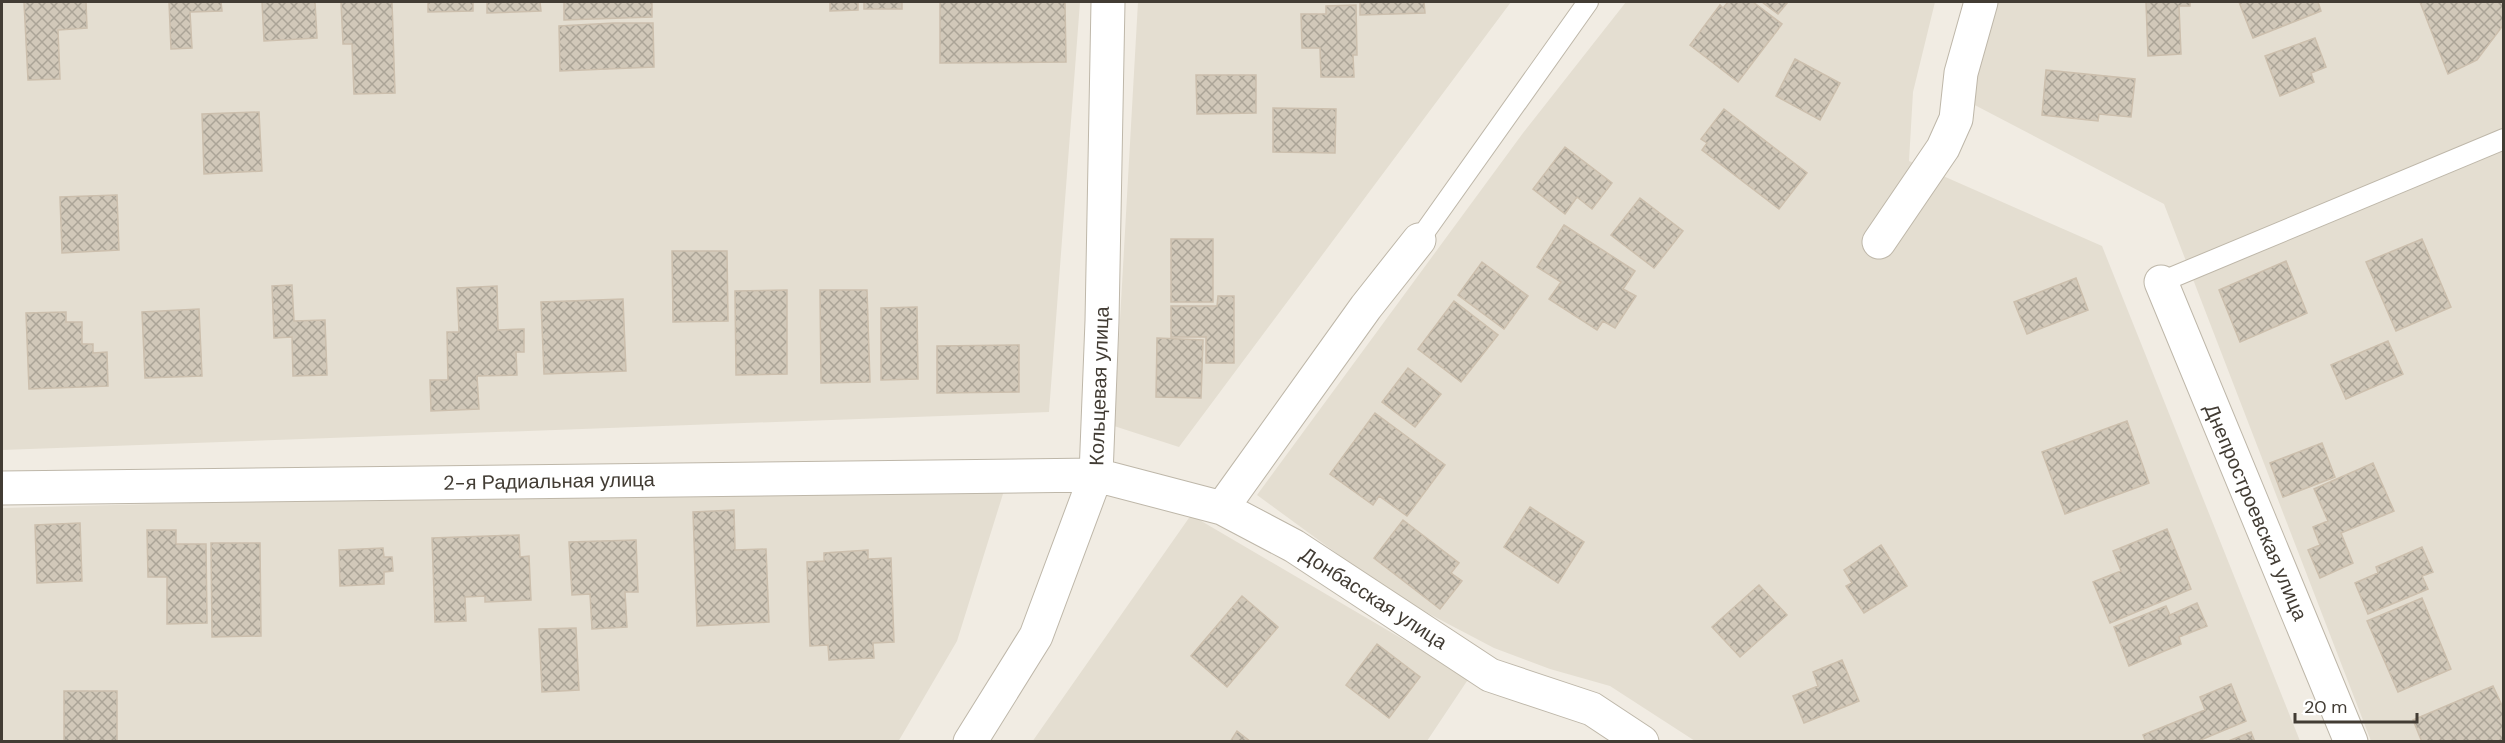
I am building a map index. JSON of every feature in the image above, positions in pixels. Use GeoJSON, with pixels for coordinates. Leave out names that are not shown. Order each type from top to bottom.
{"type":"FeatureCollection","features":[{"type":"Feature","properties":{"kind":"street","name":"Кольцевая улица"},"geometry":{"type":"LineString","coordinates":[[970,741],[1036,636],[1096,475],[1102,321],[1108,2]]}},
{"type":"Feature","properties":{"kind":"street"},"geometry":{"type":"LineString","coordinates":[[1879,242],[1942,148],[1956,119],[1961,73],[1981,2]]}},
{"type":"Feature","properties":{"kind":"street"},"geometry":{"type":"LineString","coordinates":[[1222,508],[1366,307],[1419,240]]}},
{"type":"Feature","properties":{"kind":"street","name":"Днепростроевская улица"},"geometry":{"type":"LineString","coordinates":[[2160,282],[2351,741]]}},
{"type":"Feature","properties":{"kind":"street","name":"2-я Радиальная улица"},"geometry":{"type":"LineString","coordinates":[[2,488],[1096,475]]}},
{"type":"Feature","properties":{"kind":"street","name":"Донбасская улица"},"geometry":{"type":"LineString","coordinates":[[1096,475],[1222,508],[1294,546],[1490,675],[1592,709],[1642,741]]}},
{"type":"Feature","properties":{"kind":"lane"},"geometry":{"type":"LineString","coordinates":[[1419,240],[1588,2]]}},
{"type":"Feature","properties":{"kind":"lane"},"geometry":{"type":"LineString","coordinates":[[2160,282],[2504,140]]}},
{"type":"Feature","properties":{"kind":"shaded area"},"geometry":{"type":"Polygon","coordinates":[[[2,2],[1080,2],[1049,412],[2,450],[2,2]]]}},
{"type":"Feature","properties":{"kind":"shaded area"},"geometry":{"type":"Polygon","coordinates":[[[1138,2],[1511,2],[1179,447],[1114,426],[1138,2]]]}},
{"type":"Feature","properties":{"kind":"shaded area"},"geometry":{"type":"Polygon","coordinates":[[[1626,2],[1935,2],[1913,92],[1909,161],[2102,246],[2300,741],[1695,741],[1610,686],[1550,669],[1494,648],[1395,596],[1257,495],[1523,133],[1626,2]]]}},
{"type":"Feature","properties":{"kind":"shaded area"},"geometry":{"type":"Polygon","coordinates":[[[1987,2],[2503,2],[2503,741],[2371,741],[2164,204],[1967,101],[1987,2]]]}},
{"type":"Feature","properties":{"kind":"shaded area"},"geometry":{"type":"Polygon","coordinates":[[[1007,481],[957,641],[898,742],[2,741],[2,508],[1007,481]]]}},
{"type":"Feature","properties":{"kind":"shaded area"},"geometry":{"type":"Polygon","coordinates":[[[1191,515],[1469,678],[1427,741],[1032,742],[1191,515]]]}},
{"type":"Feature","properties":{"kind":"building"},"geometry":{"type":"Polygon","coordinates":[[[24,2],[86,2],[87,28],[58,30],[60,79],[28,80],[24,2]]]}},
{"type":"Feature","properties":{"kind":"building"},"geometry":{"type":"Polygon","coordinates":[[[169,2],[221,2],[222,11],[190,12],[192,48],[171,49],[169,2]]]}},
{"type":"Feature","properties":{"kind":"building"},"geometry":{"type":"Polygon","coordinates":[[[262,2],[315,2],[317,38],[264,41],[262,2]]]}},
{"type":"Feature","properties":{"kind":"building"},"geometry":{"type":"Polygon","coordinates":[[[341,2],[392,2],[395,93],[354,94],[352,44],[343,44],[341,2]]]}},
{"type":"Feature","properties":{"kind":"building"},"geometry":{"type":"Polygon","coordinates":[[[428,2],[473,2],[473,11],[428,12],[428,2]]]}},
{"type":"Feature","properties":{"kind":"building"},"geometry":{"type":"Polygon","coordinates":[[[487,2],[540,2],[541,11],[487,13],[487,2]]]}},
{"type":"Feature","properties":{"kind":"building"},"geometry":{"type":"Polygon","coordinates":[[[564,2],[652,2],[652,17],[564,20],[564,2]]]}},
{"type":"Feature","properties":{"kind":"building"},"geometry":{"type":"Polygon","coordinates":[[[830,2],[858,2],[858,10],[830,11],[830,2]]]}},
{"type":"Feature","properties":{"kind":"building"},"geometry":{"type":"Polygon","coordinates":[[[864,2],[902,2],[902,9],[864,9],[864,2]]]}},
{"type":"Feature","properties":{"kind":"building"},"geometry":{"type":"Polygon","coordinates":[[[940,2],[1065,2],[1066,62],[940,63],[940,2]]]}},
{"type":"Feature","properties":{"kind":"building"},"geometry":{"type":"Polygon","coordinates":[[[1360,2],[1424,2],[1425,13],[1360,15],[1360,2]]]}},
{"type":"Feature","properties":{"kind":"building"},"geometry":{"type":"Polygon","coordinates":[[[1728,2],[1753,2],[1782,24],[1738,82],[1690,45],[1720,5],[1723,8],[1728,2]]]}},
{"type":"Feature","properties":{"kind":"building"},"geometry":{"type":"Polygon","coordinates":[[[1762,2],[1788,2],[1778,14],[1762,2]]]}},
{"type":"Feature","properties":{"kind":"building"},"geometry":{"type":"Polygon","coordinates":[[[2146,2],[2190,2],[2190,6],[2179,6],[2181,54],[2148,56],[2146,2]]]}},
{"type":"Feature","properties":{"kind":"building"},"geometry":{"type":"Polygon","coordinates":[[[2239,2],[2318,2],[2321,11],[2253,38],[2239,2]]]}},
{"type":"Feature","properties":{"kind":"building"},"geometry":{"type":"Polygon","coordinates":[[[2420,2],[2504,2],[2504,24],[2477,60],[2448,74],[2420,2]]]}},
{"type":"Feature","properties":{"kind":"building"},"geometry":{"type":"Polygon","coordinates":[[[1356,5],[1357,55],[1353,55],[1354,77],[1321,77],[1320,48],[1302,48],[1301,14],[1326,14],[1326,6],[1356,5]]]}},
{"type":"Feature","properties":{"kind":"building"},"geometry":{"type":"Polygon","coordinates":[[[653,23],[654,67],[560,71],[559,26],[653,23]]]}},
{"type":"Feature","properties":{"kind":"building"},"geometry":{"type":"Polygon","coordinates":[[[2315,38],[2326,67],[2311,73],[2314,82],[2280,96],[2265,56],[2315,38]]]}},
{"type":"Feature","properties":{"kind":"building"},"geometry":{"type":"Polygon","coordinates":[[[1795,59],[1840,83],[1820,120],[1776,96],[1795,59]]]}},
{"type":"Feature","properties":{"kind":"building"},"geometry":{"type":"Polygon","coordinates":[[[2046,70],[2135,79],[2131,117],[2099,114],[2098,121],[2042,115],[2046,70]]]}},
{"type":"Feature","properties":{"kind":"building"},"geometry":{"type":"Polygon","coordinates":[[[1196,75],[1256,75],[1256,113],[1197,114],[1196,75]]]}},
{"type":"Feature","properties":{"kind":"building"},"geometry":{"type":"Polygon","coordinates":[[[1273,108],[1336,109],[1335,153],[1273,152],[1273,108]]]}},
{"type":"Feature","properties":{"kind":"building"},"geometry":{"type":"Polygon","coordinates":[[[1724,109],[1807,173],[1779,209],[1702,150],[1707,143],[1701,139],[1724,109]]]}},
{"type":"Feature","properties":{"kind":"building"},"geometry":{"type":"Polygon","coordinates":[[[259,112],[262,171],[204,174],[202,114],[259,112]]]}},
{"type":"Feature","properties":{"kind":"building"},"geometry":{"type":"Polygon","coordinates":[[[1565,147],[1612,183],[1592,209],[1577,197],[1565,214],[1533,189],[1565,147]]]}},
{"type":"Feature","properties":{"kind":"building"},"geometry":{"type":"Polygon","coordinates":[[[117,195],[119,250],[62,253],[60,197],[117,195]]]}},
{"type":"Feature","properties":{"kind":"building"},"geometry":{"type":"Polygon","coordinates":[[[1640,198],[1683,231],[1654,268],[1611,235],[1640,198]]]}},
{"type":"Feature","properties":{"kind":"building"},"geometry":{"type":"Polygon","coordinates":[[[1564,225],[1635,271],[1623,289],[1636,296],[1615,328],[1603,321],[1597,330],[1549,299],[1561,282],[1537,267],[1564,225]]]}},
{"type":"Feature","properties":{"kind":"building"},"geometry":{"type":"Polygon","coordinates":[[[1171,239],[1213,239],[1213,302],[1171,302],[1171,239]]]}},
{"type":"Feature","properties":{"kind":"building"},"geometry":{"type":"Polygon","coordinates":[[[2422,239],[2451,307],[2396,331],[2366,262],[2422,239]]]}},
{"type":"Feature","properties":{"kind":"building"},"geometry":{"type":"Polygon","coordinates":[[[672,251],[727,251],[728,321],[673,322],[672,251]]]}},
{"type":"Feature","properties":{"kind":"building"},"geometry":{"type":"Polygon","coordinates":[[[2286,261],[2307,313],[2240,342],[2219,290],[2286,261]]]}},
{"type":"Feature","properties":{"kind":"building"},"geometry":{"type":"Polygon","coordinates":[[[1482,262],[1528,296],[1504,329],[1458,295],[1482,262]]]}},
{"type":"Feature","properties":{"kind":"building"},"geometry":{"type":"Polygon","coordinates":[[[2076,278],[2088,310],[2027,334],[2014,302],[2076,278]]]}},
{"type":"Feature","properties":{"kind":"building"},"geometry":{"type":"Polygon","coordinates":[[[292,285],[294,321],[325,320],[327,375],[293,376],[292,337],[274,338],[272,286],[292,285]]]}},
{"type":"Feature","properties":{"kind":"building"},"geometry":{"type":"Polygon","coordinates":[[[497,286],[498,330],[524,329],[524,352],[516,352],[517,375],[477,376],[479,409],[431,411],[430,380],[448,380],[447,332],[459,332],[457,288],[497,286]]]}},
{"type":"Feature","properties":{"kind":"building"},"geometry":{"type":"Polygon","coordinates":[[[787,290],[787,374],[736,375],[735,291],[787,290]]]}},
{"type":"Feature","properties":{"kind":"building"},"geometry":{"type":"Polygon","coordinates":[[[820,290],[867,290],[870,382],[821,383],[820,290]]]}},
{"type":"Feature","properties":{"kind":"building"},"geometry":{"type":"Polygon","coordinates":[[[1218,296],[1234,296],[1234,363],[1206,363],[1206,337],[1171,337],[1171,306],[1217,306],[1218,296]]]}},
{"type":"Feature","properties":{"kind":"building"},"geometry":{"type":"Polygon","coordinates":[[[623,299],[626,371],[544,374],[541,302],[623,299]]]}},
{"type":"Feature","properties":{"kind":"building"},"geometry":{"type":"Polygon","coordinates":[[[1454,301],[1498,335],[1461,382],[1418,349],[1454,301]]]}},
{"type":"Feature","properties":{"kind":"building"},"geometry":{"type":"Polygon","coordinates":[[[917,307],[918,379],[881,380],[881,308],[917,307]]]}},
{"type":"Feature","properties":{"kind":"building"},"geometry":{"type":"Polygon","coordinates":[[[199,309],[202,376],[145,378],[142,312],[199,309]]]}},
{"type":"Feature","properties":{"kind":"building"},"geometry":{"type":"Polygon","coordinates":[[[66,312],[66,322],[82,322],[82,344],[93,344],[93,353],[107,352],[108,386],[29,389],[26,313],[66,312]]]}},
{"type":"Feature","properties":{"kind":"building"},"geometry":{"type":"Polygon","coordinates":[[[1157,338],[1203,340],[1201,398],[1156,397],[1157,338]]]}},
{"type":"Feature","properties":{"kind":"building"},"geometry":{"type":"Polygon","coordinates":[[[2388,341],[2403,374],[2346,399],[2331,365],[2388,341]]]}},
{"type":"Feature","properties":{"kind":"building"},"geometry":{"type":"Polygon","coordinates":[[[1019,345],[1019,392],[937,393],[937,346],[1019,345]]]}},
{"type":"Feature","properties":{"kind":"building"},"geometry":{"type":"Polygon","coordinates":[[[1408,368],[1441,394],[1415,427],[1382,402],[1408,368]]]}},
{"type":"Feature","properties":{"kind":"building"},"geometry":{"type":"Polygon","coordinates":[[[1375,413],[1445,465],[1407,516],[1379,496],[1373,505],[1330,474],[1375,413]]]}},
{"type":"Feature","properties":{"kind":"building"},"geometry":{"type":"Polygon","coordinates":[[[2127,421],[2149,483],[2065,514],[2042,452],[2127,421]]]}},
{"type":"Feature","properties":{"kind":"building"},"geometry":{"type":"Polygon","coordinates":[[[2322,443],[2335,477],[2283,497],[2270,463],[2322,443]]]}},
{"type":"Feature","properties":{"kind":"building"},"geometry":{"type":"Polygon","coordinates":[[[2373,463],[2394,511],[2341,533],[2353,563],[2320,578],[2308,550],[2320,545],[2313,527],[2328,521],[2314,489],[2373,463]]]}},
{"type":"Feature","properties":{"kind":"building"},"geometry":{"type":"Polygon","coordinates":[[[1530,507],[1584,542],[1558,583],[1504,547],[1530,507]]]}},
{"type":"Feature","properties":{"kind":"building"},"geometry":{"type":"Polygon","coordinates":[[[734,510],[735,550],[766,549],[769,622],[697,626],[693,512],[734,510]]]}},
{"type":"Feature","properties":{"kind":"building"},"geometry":{"type":"Polygon","coordinates":[[[1403,520],[1459,563],[1451,573],[1462,581],[1440,609],[1374,558],[1403,520]]]}},
{"type":"Feature","properties":{"kind":"building"},"geometry":{"type":"Polygon","coordinates":[[[80,523],[82,581],[37,583],[35,525],[80,523]]]}},
{"type":"Feature","properties":{"kind":"building"},"geometry":{"type":"Polygon","coordinates":[[[2167,529],[2191,589],[2110,623],[2093,582],[2121,571],[2113,551],[2167,529]]]}},
{"type":"Feature","properties":{"kind":"building"},"geometry":{"type":"Polygon","coordinates":[[[147,530],[176,530],[176,544],[206,544],[207,623],[167,624],[167,577],[148,577],[147,530]]]}},
{"type":"Feature","properties":{"kind":"building"},"geometry":{"type":"Polygon","coordinates":[[[519,535],[520,557],[529,556],[531,600],[485,602],[485,596],[465,597],[466,621],[435,622],[432,538],[519,535]]]}},
{"type":"Feature","properties":{"kind":"building"},"geometry":{"type":"Polygon","coordinates":[[[636,540],[638,592],[625,592],[627,627],[592,629],[590,594],[572,595],[569,542],[636,540]]]}},
{"type":"Feature","properties":{"kind":"building"},"geometry":{"type":"Polygon","coordinates":[[[211,543],[260,543],[261,636],[212,637],[211,543]]]}},
{"type":"Feature","properties":{"kind":"building"},"geometry":{"type":"Polygon","coordinates":[[[1881,545],[1907,586],[1864,613],[1846,586],[1852,583],[1844,570],[1881,545]]]}},
{"type":"Feature","properties":{"kind":"building"},"geometry":{"type":"Polygon","coordinates":[[[2422,547],[2433,572],[2422,576],[2428,589],[2368,614],[2355,583],[2378,573],[2376,567],[2422,547]]]}},
{"type":"Feature","properties":{"kind":"building"},"geometry":{"type":"Polygon","coordinates":[[[383,548],[384,557],[392,557],[393,571],[384,572],[384,584],[340,586],[339,550],[383,548]]]}},
{"type":"Feature","properties":{"kind":"building"},"geometry":{"type":"Polygon","coordinates":[[[868,550],[868,559],[891,558],[894,642],[873,643],[874,658],[829,660],[828,645],[810,646],[807,562],[824,561],[824,553],[868,550]]]}},
{"type":"Feature","properties":{"kind":"building"},"geometry":{"type":"Polygon","coordinates":[[[1759,585],[1787,615],[1740,657],[1712,627],[1759,585]]]}},
{"type":"Feature","properties":{"kind":"building"},"geometry":{"type":"Polygon","coordinates":[[[1242,596],[1278,627],[1227,687],[1191,656],[1242,596]]]}},
{"type":"Feature","properties":{"kind":"building"},"geometry":{"type":"Polygon","coordinates":[[[2422,598],[2451,669],[2398,692],[2367,621],[2422,598]]]}},
{"type":"Feature","properties":{"kind":"building"},"geometry":{"type":"Polygon","coordinates":[[[2197,603],[2207,626],[2179,637],[2181,644],[2129,666],[2114,627],[2166,606],[2170,615],[2197,603]]]}},
{"type":"Feature","properties":{"kind":"building"},"geometry":{"type":"Polygon","coordinates":[[[576,628],[579,690],[542,692],[539,629],[576,628]]]}},
{"type":"Feature","properties":{"kind":"building"},"geometry":{"type":"Polygon","coordinates":[[[1377,644],[1420,677],[1389,718],[1346,685],[1377,644]]]}},
{"type":"Feature","properties":{"kind":"building"},"geometry":{"type":"Polygon","coordinates":[[[1842,660],[1859,701],[1804,723],[1793,696],[1818,686],[1813,672],[1842,660]]]}},
{"type":"Feature","properties":{"kind":"building"},"geometry":{"type":"Polygon","coordinates":[[[2231,684],[2246,721],[2196,742],[2146,742],[2143,735],[2205,710],[2200,697],[2231,684]]]}},
{"type":"Feature","properties":{"kind":"building"},"geometry":{"type":"Polygon","coordinates":[[[2493,686],[2504,710],[2504,742],[2422,742],[2413,720],[2493,686]]]}},
{"type":"Feature","properties":{"kind":"building"},"geometry":{"type":"Polygon","coordinates":[[[64,691],[117,691],[117,742],[64,742],[64,691]]]}},
{"type":"Feature","properties":{"kind":"building"},"geometry":{"type":"Polygon","coordinates":[[[1237,731],[1251,742],[1230,742],[1237,731]]]}},
{"type":"Feature","properties":{"kind":"building"},"geometry":{"type":"Polygon","coordinates":[[[2251,732],[2255,742],[2226,742],[2251,732]]]}}]}
